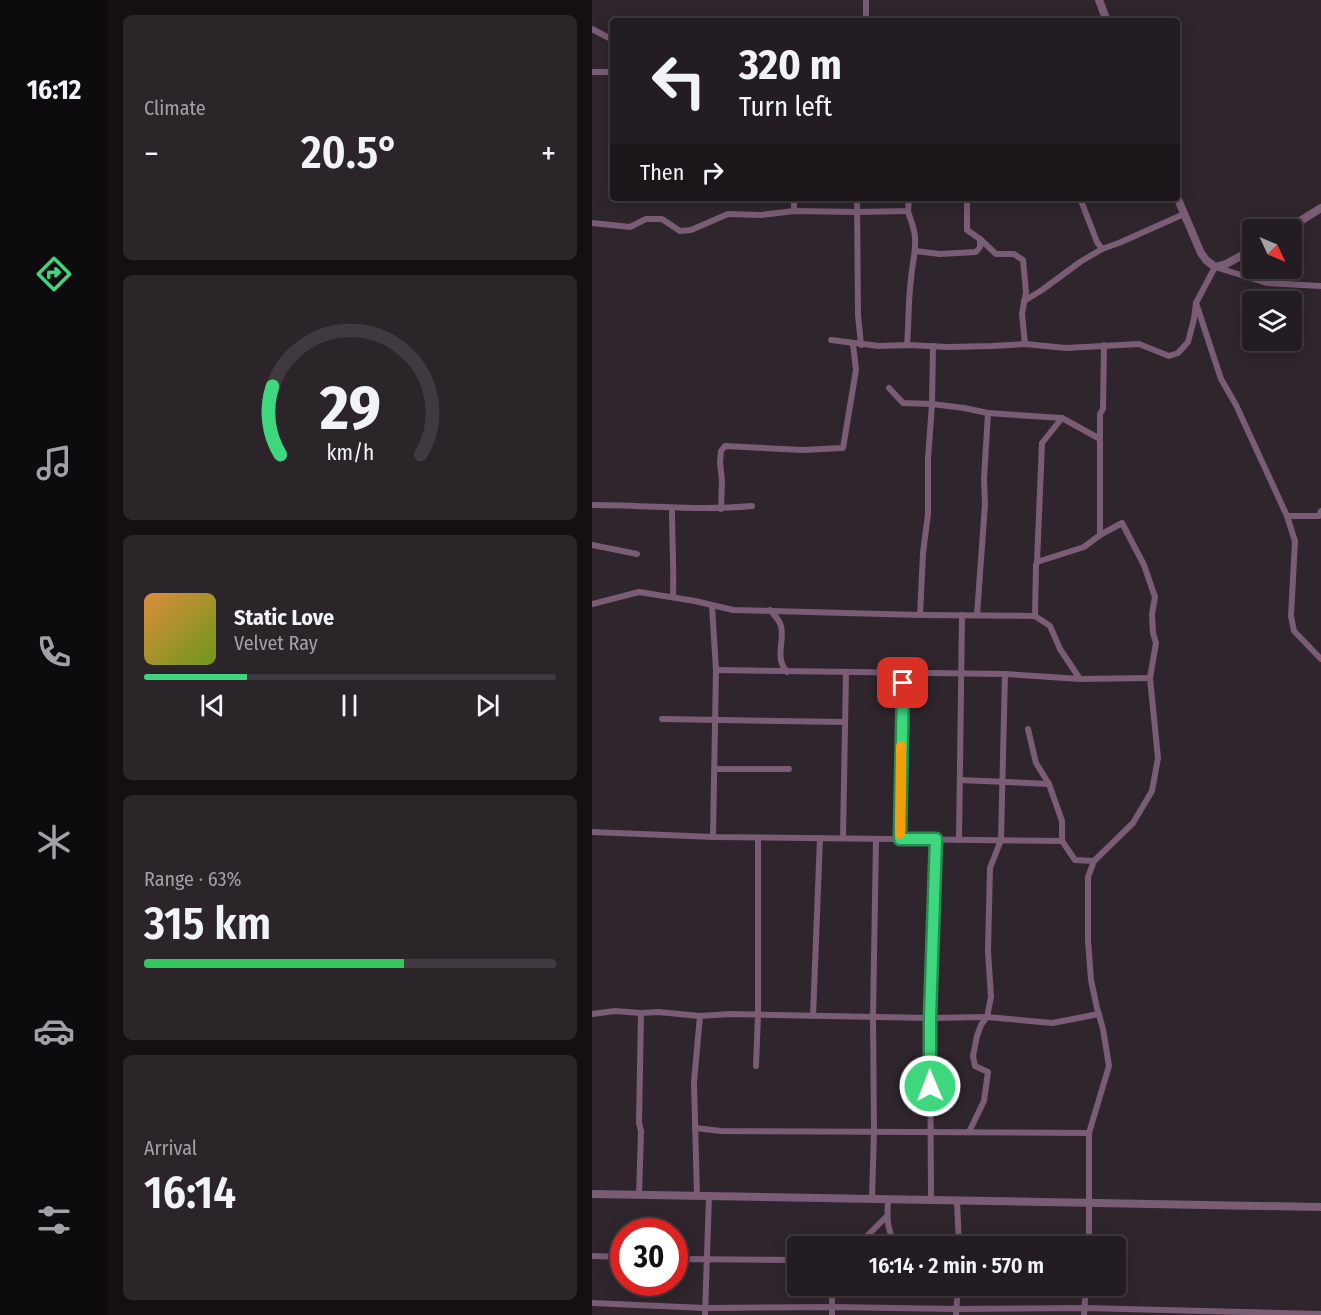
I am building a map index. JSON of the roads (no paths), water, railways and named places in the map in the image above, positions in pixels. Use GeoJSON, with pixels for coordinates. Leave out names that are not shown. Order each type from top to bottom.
{"type":"FeatureCollection","features":[{"type":"Feature","properties":{"kind":"street"},"geometry":{"type":"LineString","coordinates":[[866,0],[866,18]]}},
{"type":"Feature","properties":{"kind":"street"},"geometry":{"type":"LineString","coordinates":[[1099,0],[1106,18]]}},
{"type":"Feature","properties":{"kind":"street"},"geometry":{"type":"LineString","coordinates":[[592,29],[610,38]]}},
{"type":"Feature","properties":{"kind":"street"},"geometry":{"type":"LineString","coordinates":[[592,72],[610,72]]}},
{"type":"Feature","properties":{"kind":"street"},"geometry":{"type":"LineString","coordinates":[[794,201],[794,211]]}},
{"type":"Feature","properties":{"kind":"street"},"geometry":{"type":"LineString","coordinates":[[721,509],[720,462],[721,451],[725,446],[803,450],[843,448],[856,370],[859,315],[857,201]]}},
{"type":"Feature","properties":{"kind":"street"},"geometry":{"type":"LineString","coordinates":[[907,345],[910,283],[915,251],[915,235],[908,211],[909,201]]}},
{"type":"Feature","properties":{"kind":"street"},"geometry":{"type":"LineString","coordinates":[[967,201],[967,230],[996,254],[1014,254],[1023,260],[1026,292],[1022,314],[1025,344]]}},
{"type":"Feature","properties":{"kind":"street"},"geometry":{"type":"LineString","coordinates":[[1081,201],[1102,249]]}},
{"type":"Feature","properties":{"kind":"street"},"geometry":{"type":"LineString","coordinates":[[1179,201],[1201,253],[1215,267],[1267,283],[1321,286]]}},
{"type":"Feature","properties":{"kind":"street"},"geometry":{"type":"LineString","coordinates":[[1302,220],[1321,208]]}},
{"type":"Feature","properties":{"kind":"street"},"geometry":{"type":"LineString","coordinates":[[592,224],[630,227],[646,219],[662,219],[680,231],[691,230],[728,214],[761,215],[794,211],[908,211]]}},
{"type":"Feature","properties":{"kind":"street"},"geometry":{"type":"LineString","coordinates":[[1024,301],[1102,249],[1184,214]]}},
{"type":"Feature","properties":{"kind":"street"},"geometry":{"type":"LineString","coordinates":[[915,251],[940,254],[976,252],[980,248],[980,239]]}},
{"type":"Feature","properties":{"kind":"street"},"geometry":{"type":"LineString","coordinates":[[831,340],[879,346],[1025,344],[1066,348],[1139,344],[1169,356],[1178,353],[1188,342],[1195,319],[1196,303],[1215,267],[1242,255]]}},
{"type":"Feature","properties":{"kind":"street"},"geometry":{"type":"LineString","coordinates":[[1196,303],[1221,379],[1236,405],[1287,516],[1294,541],[1291,616],[1294,631],[1321,659]]}},
{"type":"Feature","properties":{"kind":"street"},"geometry":{"type":"LineString","coordinates":[[1100,535],[1100,414],[1103,409],[1104,345]]}},
{"type":"Feature","properties":{"kind":"street"},"geometry":{"type":"LineString","coordinates":[[920,615],[923,553],[928,514],[933,346]]}},
{"type":"Feature","properties":{"kind":"street"},"geometry":{"type":"LineString","coordinates":[[889,388],[903,404],[932,404],[988,414],[1062,418],[1100,439]]}},
{"type":"Feature","properties":{"kind":"street"},"geometry":{"type":"LineString","coordinates":[[977,615],[985,504],[984,478],[988,414]]}},
{"type":"Feature","properties":{"kind":"street"},"geometry":{"type":"LineString","coordinates":[[1035,616],[1042,443],[1062,418]]}},
{"type":"Feature","properties":{"kind":"street"},"geometry":{"type":"LineString","coordinates":[[592,506],[632,505],[721,509],[752,506]]}},
{"type":"Feature","properties":{"kind":"street"},"geometry":{"type":"LineString","coordinates":[[672,508],[673,597]]}},
{"type":"Feature","properties":{"kind":"street"},"geometry":{"type":"LineString","coordinates":[[1287,516],[1319,516],[1321,512]]}},
{"type":"Feature","properties":{"kind":"street"},"geometry":{"type":"LineString","coordinates":[[1037,562],[1084,548],[1100,535],[1122,523],[1144,565],[1155,597],[1152,614],[1156,643],[1150,678],[1158,758],[1152,791],[1133,823],[1094,861],[1088,877],[1088,939],[1091,980],[1109,1066],[1089,1133],[1089,1236]]}},
{"type":"Feature","properties":{"kind":"street"},"geometry":{"type":"LineString","coordinates":[[592,545],[637,554]]}},
{"type":"Feature","properties":{"kind":"street"},"geometry":{"type":"LineString","coordinates":[[592,604],[639,592],[733,610],[1035,616],[1050,626],[1060,649],[1080,679]]}},
{"type":"Feature","properties":{"kind":"street"},"geometry":{"type":"LineString","coordinates":[[712,606],[716,670],[713,837]]}},
{"type":"Feature","properties":{"kind":"street"},"geometry":{"type":"LineString","coordinates":[[769,610],[777,617],[781,626],[781,660],[782,666],[788,672]]}},
{"type":"Feature","properties":{"kind":"street"},"geometry":{"type":"LineString","coordinates":[[958,840],[962,615]]}},
{"type":"Feature","properties":{"kind":"street"},"geometry":{"type":"LineString","coordinates":[[716,670],[1005,674],[1080,679],[1150,678]]}},
{"type":"Feature","properties":{"kind":"street"},"geometry":{"type":"LineString","coordinates":[[843,838],[846,673]]}},
{"type":"Feature","properties":{"kind":"street"},"geometry":{"type":"LineString","coordinates":[[900,839],[903,673]]}},
{"type":"Feature","properties":{"kind":"street"},"geometry":{"type":"LineString","coordinates":[[969,1132],[984,1101],[988,1072],[975,1066],[973,1056],[977,1036],[987,1017],[991,997],[988,951],[990,868],[1001,840],[1005,674]]}},
{"type":"Feature","properties":{"kind":"street"},"geometry":{"type":"LineString","coordinates":[[662,719],[845,722]]}},
{"type":"Feature","properties":{"kind":"street"},"geometry":{"type":"LineString","coordinates":[[1028,729],[1036,763],[1049,784],[1062,821],[1062,841],[1075,860],[1094,861]]}},
{"type":"Feature","properties":{"kind":"street"},"geometry":{"type":"LineString","coordinates":[[714,769],[789,769]]}},
{"type":"Feature","properties":{"kind":"street"},"geometry":{"type":"LineString","coordinates":[[960,780],[1049,784]]}},
{"type":"Feature","properties":{"kind":"street"},"geometry":{"type":"LineString","coordinates":[[592,832],[758,838],[1062,841]]}},
{"type":"Feature","properties":{"kind":"street"},"geometry":{"type":"LineString","coordinates":[[756,1066],[758,838]]}},
{"type":"Feature","properties":{"kind":"street"},"geometry":{"type":"LineString","coordinates":[[813,1016],[820,838]]}},
{"type":"Feature","properties":{"kind":"street"},"geometry":{"type":"LineString","coordinates":[[872,1199],[876,839]]}},
{"type":"Feature","properties":{"kind":"street"},"geometry":{"type":"LineString","coordinates":[[931,1200],[930,1018],[936,839]]}},
{"type":"Feature","properties":{"kind":"street"},"geometry":{"type":"LineString","coordinates":[[592,1014],[616,1011],[700,1016],[987,1017],[1052,1023],[1099,1014]]}},
{"type":"Feature","properties":{"kind":"street"},"geometry":{"type":"LineString","coordinates":[[639,1195],[641,1013]]}},
{"type":"Feature","properties":{"kind":"street"},"geometry":{"type":"LineString","coordinates":[[697,1196],[694,1082],[700,1016]]}},
{"type":"Feature","properties":{"kind":"street"},"geometry":{"type":"LineString","coordinates":[[695,1128],[721,1131],[1089,1133]]}},
{"type":"Feature","properties":{"kind":"street"},"geometry":{"type":"LineString","coordinates":[[592,1194],[1321,1207]]}},
{"type":"Feature","properties":{"kind":"street"},"geometry":{"type":"LineString","coordinates":[[705,1311],[709,1196]]}},
{"type":"Feature","properties":{"kind":"street"},"geometry":{"type":"LineString","coordinates":[[888,1200],[889,1231],[892,1236]]}},
{"type":"Feature","properties":{"kind":"street"},"geometry":{"type":"LineString","coordinates":[[957,1201],[959,1236]]}},
{"type":"Feature","properties":{"kind":"street"},"geometry":{"type":"LineString","coordinates":[[867,1236],[888,1216]]}},
{"type":"Feature","properties":{"kind":"street"},"geometry":{"type":"LineString","coordinates":[[592,1256],[610,1257]]}},
{"type":"Feature","properties":{"kind":"street"},"geometry":{"type":"LineString","coordinates":[[688,1259],[787,1260]]}},
{"type":"Feature","properties":{"kind":"street"},"geometry":{"type":"LineString","coordinates":[[832,1296],[832,1315]]}},
{"type":"Feature","properties":{"kind":"street"},"geometry":{"type":"LineString","coordinates":[[956,1312],[957,1296]]}},
{"type":"Feature","properties":{"kind":"street"},"geometry":{"type":"LineString","coordinates":[[1085,1312],[1086,1296]]}},
{"type":"Feature","properties":{"kind":"street"},"geometry":{"type":"LineString","coordinates":[[592,1303],[705,1311],[832,1307],[956,1312],[1321,1314]]}}]}
